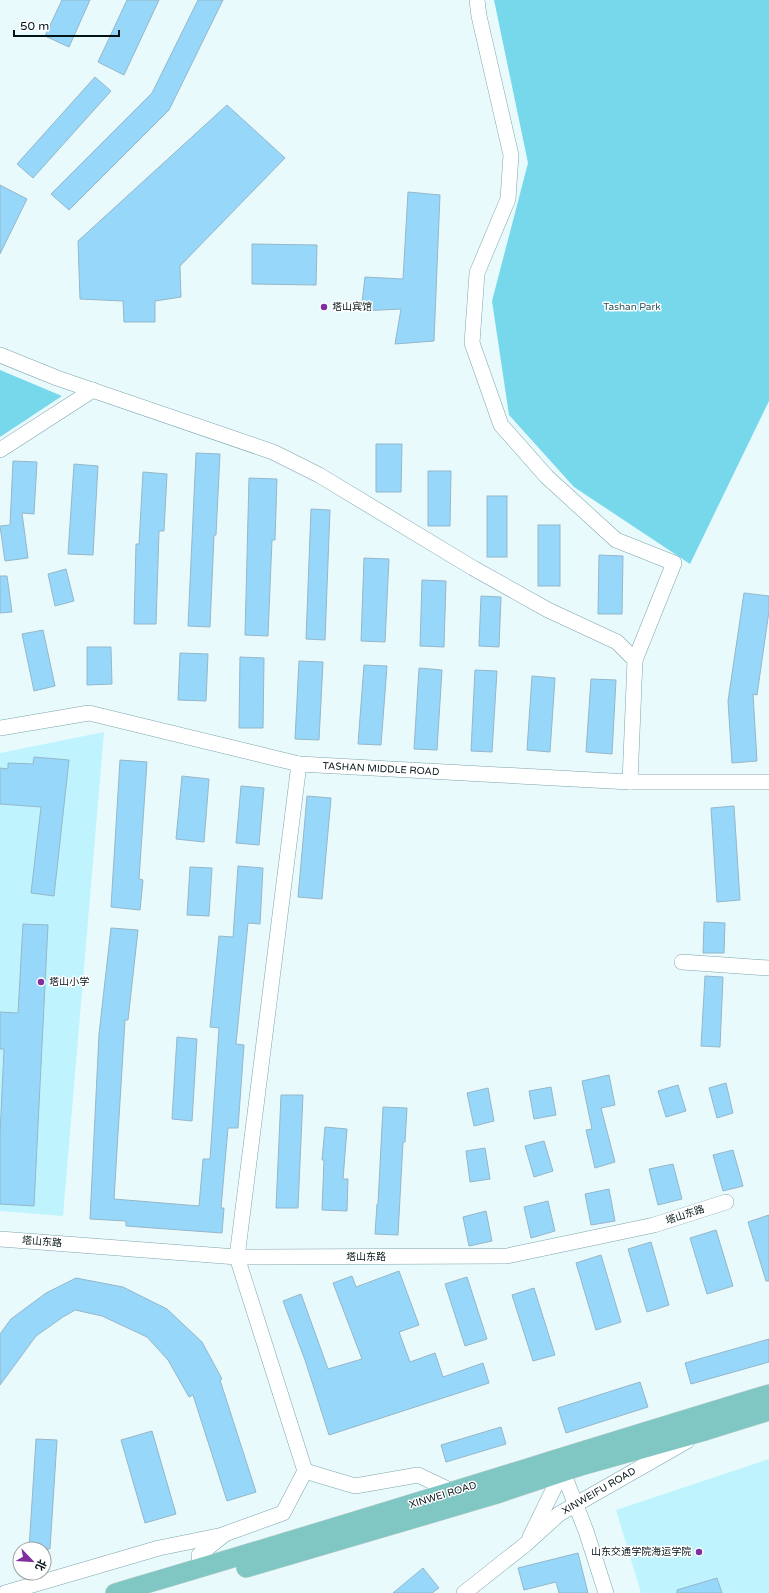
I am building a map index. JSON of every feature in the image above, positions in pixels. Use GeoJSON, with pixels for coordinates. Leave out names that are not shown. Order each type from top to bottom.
{"type":"FeatureCollection","features":[{"type":"Feature","properties":{"kind":"main road","name":"XINWEI ROAD"},"geometry":{"type":"LineString","coordinates":[[163,1593],[494,1494],[559,1465],[769,1394]]}},
{"type":"Feature","properties":{"kind":"main road","name":"XINWEI ROAD"},"geometry":{"type":"LineString","coordinates":[[115,1593],[454,1492],[559,1465],[705,1431],[769,1411]]}},
{"type":"Feature","properties":{"kind":"street"},"geometry":{"type":"LineString","coordinates":[[477,0],[478,16],[511,155],[508,199],[477,273],[472,343],[500,425],[547,477],[616,540],[674,563],[635,660],[630,782]]}},
{"type":"Feature","properties":{"kind":"street"},"geometry":{"type":"LineString","coordinates":[[0,355],[93,390],[273,452],[313,471],[472,568],[548,610],[617,642],[635,660]]}},
{"type":"Feature","properties":{"kind":"street"},"geometry":{"type":"LineString","coordinates":[[0,450],[93,390]]}},
{"type":"Feature","properties":{"kind":"street","name":"TASHAN MIDDLE ROAD"},"geometry":{"type":"LineString","coordinates":[[0,728],[89,713],[299,764],[630,782],[769,782]]}},
{"type":"Feature","properties":{"kind":"street"},"geometry":{"type":"LineString","coordinates":[[6,1593],[159,1548],[225,1534],[283,1513],[304,1471],[236,1257],[299,764]]}},
{"type":"Feature","properties":{"kind":"street"},"geometry":{"type":"LineString","coordinates":[[682,962],[769,968]]}},
{"type":"Feature","properties":{"kind":"street","name":"塔山东路"},"geometry":{"type":"LineString","coordinates":[[0,1239],[236,1257],[508,1256],[654,1225],[726,1202]]}},
{"type":"Feature","properties":{"kind":"street","name":"XINWEIFU ROAD"},"geometry":{"type":"LineString","coordinates":[[464,1593],[526,1544],[559,1514],[705,1431]]}},
{"type":"Feature","properties":{"kind":"street"},"geometry":{"type":"LineString","coordinates":[[559,1465],[576,1504],[606,1593]]}},
{"type":"Feature","properties":{"kind":"street"},"geometry":{"type":"LineString","coordinates":[[526,1544],[559,1465]]}},
{"type":"Feature","properties":{"kind":"street"},"geometry":{"type":"LineString","coordinates":[[304,1471],[355,1486],[418,1475],[454,1492]]}},
{"type":"Feature","properties":{"kind":"street"},"geometry":{"type":"LineString","coordinates":[[200,1568],[199,1555],[225,1534]]}},
{"type":"Feature","properties":{"kind":"shaded area","name":"塔山小学"},"geometry":{"type":"Polygon","coordinates":[[[104,732],[63,1216],[0,1211],[0,753],[104,732]]]}},
{"type":"Feature","properties":{"kind":"shaded area","name":"山东交通学院海运学院"},"geometry":{"type":"Polygon","coordinates":[[[769,1459],[769,1593],[641,1593],[616,1510],[769,1459]]]}},
{"type":"Feature","properties":{"kind":"green space","name":"Tashan Park"},"geometry":{"type":"Polygon","coordinates":[[[494,0],[769,0],[769,401],[690,564],[574,487],[509,415],[492,301],[528,163],[494,0]]]}},
{"type":"Feature","properties":{"kind":"green space"},"geometry":{"type":"Polygon","coordinates":[[[0,370],[62,396],[0,437],[0,370]]]}},
{"type":"Feature","properties":{"kind":"building"},"geometry":{"type":"Polygon","coordinates":[[[62,0],[90,0],[69,47],[45,36],[62,0]]]}},
{"type":"Feature","properties":{"kind":"building"},"geometry":{"type":"Polygon","coordinates":[[[127,0],[159,0],[124,75],[98,62],[127,0]]]}},
{"type":"Feature","properties":{"kind":"building"},"geometry":{"type":"Polygon","coordinates":[[[198,0],[223,0],[169,110],[69,210],[51,194],[152,93],[198,0]]]}},
{"type":"Feature","properties":{"kind":"building"},"geometry":{"type":"Polygon","coordinates":[[[95,77],[111,91],[33,178],[17,164],[95,77]]]}},
{"type":"Feature","properties":{"kind":"building"},"geometry":{"type":"Polygon","coordinates":[[[227,105],[285,158],[180,266],[181,297],[155,301],[155,322],[124,322],[123,301],[80,299],[78,241],[227,105]]]}},
{"type":"Feature","properties":{"kind":"building"},"geometry":{"type":"Polygon","coordinates":[[[0,185],[27,199],[0,254],[0,185]]]}},
{"type":"Feature","properties":{"kind":"building"},"geometry":{"type":"Polygon","coordinates":[[[408,192],[440,195],[434,341],[395,344],[401,309],[361,311],[365,277],[403,279],[408,192]]]}},
{"type":"Feature","properties":{"kind":"building"},"geometry":{"type":"Polygon","coordinates":[[[252,244],[317,245],[316,285],[252,284],[252,244]]]}},
{"type":"Feature","properties":{"kind":"building"},"geometry":{"type":"Polygon","coordinates":[[[376,444],[402,444],[401,492],[376,492],[376,444]]]}},
{"type":"Feature","properties":{"kind":"building"},"geometry":{"type":"Polygon","coordinates":[[[196,453],[220,454],[216,535],[214,535],[210,627],[188,626],[196,453]]]}},
{"type":"Feature","properties":{"kind":"building"},"geometry":{"type":"Polygon","coordinates":[[[13,461],[37,462],[34,514],[22,513],[28,558],[5,561],[0,526],[10,525],[13,461]]]}},
{"type":"Feature","properties":{"kind":"building"},"geometry":{"type":"Polygon","coordinates":[[[74,464],[98,466],[93,555],[68,554],[74,464]]]}},
{"type":"Feature","properties":{"kind":"building"},"geometry":{"type":"Polygon","coordinates":[[[428,471],[451,471],[450,526],[428,526],[428,471]]]}},
{"type":"Feature","properties":{"kind":"building"},"geometry":{"type":"Polygon","coordinates":[[[143,472],[167,474],[164,531],[159,531],[156,624],[134,624],[136,544],[139,544],[143,472]]]}},
{"type":"Feature","properties":{"kind":"building"},"geometry":{"type":"Polygon","coordinates":[[[249,478],[277,479],[275,540],[272,540],[268,636],[245,635],[249,478]]]}},
{"type":"Feature","properties":{"kind":"building"},"geometry":{"type":"Polygon","coordinates":[[[487,496],[507,496],[507,557],[487,557],[487,496]]]}},
{"type":"Feature","properties":{"kind":"building"},"geometry":{"type":"Polygon","coordinates":[[[311,509],[330,510],[325,640],[306,639],[311,509]]]}},
{"type":"Feature","properties":{"kind":"building"},"geometry":{"type":"Polygon","coordinates":[[[538,525],[560,525],[560,586],[538,586],[538,525]]]}},
{"type":"Feature","properties":{"kind":"building"},"geometry":{"type":"Polygon","coordinates":[[[599,555],[623,556],[622,614],[598,614],[599,555]]]}},
{"type":"Feature","properties":{"kind":"building"},"geometry":{"type":"Polygon","coordinates":[[[364,558],[389,559],[385,642],[361,641],[364,558]]]}},
{"type":"Feature","properties":{"kind":"building"},"geometry":{"type":"Polygon","coordinates":[[[66,569],[74,601],[55,606],[48,574],[66,569]]]}},
{"type":"Feature","properties":{"kind":"building"},"geometry":{"type":"Polygon","coordinates":[[[0,576],[7,576],[12,612],[0,613],[0,576]]]}},
{"type":"Feature","properties":{"kind":"building"},"geometry":{"type":"Polygon","coordinates":[[[422,580],[446,581],[444,647],[420,646],[422,580]]]}},
{"type":"Feature","properties":{"kind":"building"},"geometry":{"type":"Polygon","coordinates":[[[744,593],[769,596],[769,611],[757,695],[753,694],[757,761],[732,763],[728,701],[744,593]]]}},
{"type":"Feature","properties":{"kind":"building"},"geometry":{"type":"Polygon","coordinates":[[[481,596],[501,597],[499,647],[479,646],[481,596]]]}},
{"type":"Feature","properties":{"kind":"building"},"geometry":{"type":"Polygon","coordinates":[[[43,630],[55,686],[34,691],[22,634],[43,630]]]}},
{"type":"Feature","properties":{"kind":"building"},"geometry":{"type":"Polygon","coordinates":[[[87,647],[111,647],[112,684],[87,685],[87,647]]]}},
{"type":"Feature","properties":{"kind":"building"},"geometry":{"type":"Polygon","coordinates":[[[180,653],[208,654],[206,701],[178,700],[180,653]]]}},
{"type":"Feature","properties":{"kind":"building"},"geometry":{"type":"Polygon","coordinates":[[[240,657],[264,658],[263,728],[239,728],[240,657]]]}},
{"type":"Feature","properties":{"kind":"building"},"geometry":{"type":"Polygon","coordinates":[[[299,661],[323,662],[319,740],[295,739],[299,661]]]}},
{"type":"Feature","properties":{"kind":"building"},"geometry":{"type":"Polygon","coordinates":[[[364,665],[387,666],[381,745],[358,744],[364,665]]]}},
{"type":"Feature","properties":{"kind":"building"},"geometry":{"type":"Polygon","coordinates":[[[419,668],[442,670],[437,750],[414,749],[419,668]]]}},
{"type":"Feature","properties":{"kind":"building"},"geometry":{"type":"Polygon","coordinates":[[[475,670],[497,671],[492,752],[471,751],[475,670]]]}},
{"type":"Feature","properties":{"kind":"building"},"geometry":{"type":"Polygon","coordinates":[[[532,676],[555,678],[550,752],[527,750],[532,676]]]}},
{"type":"Feature","properties":{"kind":"building"},"geometry":{"type":"Polygon","coordinates":[[[591,679],[616,680],[612,754],[586,752],[591,679]]]}},
{"type":"Feature","properties":{"kind":"building"},"geometry":{"type":"Polygon","coordinates":[[[34,757],[69,760],[54,896],[31,893],[41,807],[0,804],[0,768],[8,769],[8,763],[33,764],[34,757]]]}},
{"type":"Feature","properties":{"kind":"building"},"geometry":{"type":"Polygon","coordinates":[[[120,760],[147,762],[139,879],[143,880],[140,910],[111,907],[120,760]]]}},
{"type":"Feature","properties":{"kind":"building"},"geometry":{"type":"Polygon","coordinates":[[[182,776],[209,779],[204,842],[176,839],[182,776]]]}},
{"type":"Feature","properties":{"kind":"building"},"geometry":{"type":"Polygon","coordinates":[[[241,786],[264,788],[259,845],[236,843],[241,786]]]}},
{"type":"Feature","properties":{"kind":"building"},"geometry":{"type":"Polygon","coordinates":[[[307,796],[331,798],[322,899],[298,897],[307,796]]]}},
{"type":"Feature","properties":{"kind":"building"},"geometry":{"type":"Polygon","coordinates":[[[734,806],[740,900],[717,902],[711,808],[734,806]]]}},
{"type":"Feature","properties":{"kind":"building"},"geometry":{"type":"Polygon","coordinates":[[[238,866],[263,868],[260,924],[248,923],[236,1044],[244,1045],[238,1128],[228,1128],[221,1208],[224,1208],[222,1233],[126,1226],[126,1221],[90,1219],[99,1034],[111,928],[138,930],[128,1020],[125,1020],[114,1199],[199,1206],[203,1159],[210,1159],[219,1028],[210,1027],[219,936],[233,937],[238,866]]]}},
{"type":"Feature","properties":{"kind":"building"},"geometry":{"type":"Polygon","coordinates":[[[190,867],[212,868],[209,916],[187,915],[190,867]]]}},
{"type":"Feature","properties":{"kind":"building"},"geometry":{"type":"Polygon","coordinates":[[[704,922],[725,923],[724,953],[703,953],[704,922]]]}},
{"type":"Feature","properties":{"kind":"building"},"geometry":{"type":"Polygon","coordinates":[[[23,924],[48,925],[34,1206],[0,1204],[0,1135],[4,1049],[0,1049],[0,1012],[18,1013],[23,924]]]}},
{"type":"Feature","properties":{"kind":"building"},"geometry":{"type":"Polygon","coordinates":[[[705,976],[723,977],[720,1047],[701,1046],[705,976]]]}},
{"type":"Feature","properties":{"kind":"building"},"geometry":{"type":"Polygon","coordinates":[[[177,1037],[197,1039],[192,1121],[172,1119],[177,1037]]]}},
{"type":"Feature","properties":{"kind":"building"},"geometry":{"type":"Polygon","coordinates":[[[609,1075],[615,1105],[601,1108],[615,1162],[595,1168],[586,1130],[592,1129],[582,1081],[609,1075]]]}},
{"type":"Feature","properties":{"kind":"building"},"geometry":{"type":"Polygon","coordinates":[[[726,1083],[733,1113],[717,1118],[709,1088],[726,1083]]]}},
{"type":"Feature","properties":{"kind":"building"},"geometry":{"type":"Polygon","coordinates":[[[678,1085],[686,1111],[666,1117],[658,1091],[678,1085]]]}},
{"type":"Feature","properties":{"kind":"building"},"geometry":{"type":"Polygon","coordinates":[[[551,1087],[556,1115],[534,1119],[529,1091],[551,1087]]]}},
{"type":"Feature","properties":{"kind":"building"},"geometry":{"type":"Polygon","coordinates":[[[488,1088],[494,1121],[474,1126],[467,1093],[488,1088]]]}},
{"type":"Feature","properties":{"kind":"building"},"geometry":{"type":"Polygon","coordinates":[[[281,1095],[303,1095],[298,1208],[276,1208],[281,1095]]]}},
{"type":"Feature","properties":{"kind":"building"},"geometry":{"type":"Polygon","coordinates":[[[383,1107],[407,1108],[405,1142],[403,1142],[398,1235],[375,1234],[383,1107]]]}},
{"type":"Feature","properties":{"kind":"building"},"geometry":{"type":"Polygon","coordinates":[[[325,1127],[347,1129],[343,1179],[348,1179],[347,1211],[322,1210],[324,1160],[322,1160],[325,1127]]]}},
{"type":"Feature","properties":{"kind":"building"},"geometry":{"type":"Polygon","coordinates":[[[544,1141],[553,1171],[534,1177],[525,1146],[544,1141]]]}},
{"type":"Feature","properties":{"kind":"building"},"geometry":{"type":"Polygon","coordinates":[[[485,1148],[490,1179],[470,1182],[466,1151],[485,1148]]]}},
{"type":"Feature","properties":{"kind":"building"},"geometry":{"type":"Polygon","coordinates":[[[733,1150],[743,1186],[723,1191],[713,1155],[733,1150]]]}},
{"type":"Feature","properties":{"kind":"building"},"geometry":{"type":"Polygon","coordinates":[[[673,1164],[682,1199],[658,1205],[649,1169],[673,1164]]]}},
{"type":"Feature","properties":{"kind":"building"},"geometry":{"type":"Polygon","coordinates":[[[609,1189],[615,1221],[591,1225],[585,1194],[609,1189]]]}},
{"type":"Feature","properties":{"kind":"building"},"geometry":{"type":"Polygon","coordinates":[[[548,1201],[555,1231],[531,1238],[524,1207],[548,1201]]]}},
{"type":"Feature","properties":{"kind":"building"},"geometry":{"type":"Polygon","coordinates":[[[486,1211],[492,1241],[469,1246],[463,1217],[486,1211]]]}},
{"type":"Feature","properties":{"kind":"building"},"geometry":{"type":"Polygon","coordinates":[[[769,1215],[769,1281],[766,1281],[748,1222],[769,1215]]]}},
{"type":"Feature","properties":{"kind":"building"},"geometry":{"type":"Polygon","coordinates":[[[716,1230],[733,1286],[707,1294],[690,1238],[716,1230]]]}},
{"type":"Feature","properties":{"kind":"building"},"geometry":{"type":"Polygon","coordinates":[[[651,1242],[669,1305],[647,1312],[628,1249],[651,1242]]]}},
{"type":"Feature","properties":{"kind":"building"},"geometry":{"type":"Polygon","coordinates":[[[601,1255],[621,1322],[596,1330],[576,1263],[601,1255]]]}},
{"type":"Feature","properties":{"kind":"building"},"geometry":{"type":"Polygon","coordinates":[[[399,1271],[419,1325],[399,1332],[410,1362],[435,1353],[443,1377],[483,1363],[489,1383],[329,1435],[305,1360],[283,1301],[301,1294],[328,1369],[362,1359],[333,1283],[352,1276],[356,1287],[399,1271]]]}},
{"type":"Feature","properties":{"kind":"building"},"geometry":{"type":"Polygon","coordinates":[[[467,1277],[487,1339],[465,1346],[445,1284],[467,1277]]]}},
{"type":"Feature","properties":{"kind":"building"},"geometry":{"type":"Polygon","coordinates":[[[76,1278],[123,1287],[167,1309],[202,1342],[222,1379],[220,1380],[256,1492],[227,1501],[193,1395],[189,1397],[168,1360],[147,1337],[102,1316],[75,1310],[63,1317],[36,1336],[0,1385],[0,1334],[11,1319],[46,1293],[76,1278]]]}},
{"type":"Feature","properties":{"kind":"building"},"geometry":{"type":"Polygon","coordinates":[[[534,1288],[555,1355],[533,1361],[512,1295],[534,1288]]]}},
{"type":"Feature","properties":{"kind":"building"},"geometry":{"type":"Polygon","coordinates":[[[769,1339],[769,1362],[691,1384],[685,1363],[769,1339]]]}},
{"type":"Feature","properties":{"kind":"building"},"geometry":{"type":"Polygon","coordinates":[[[640,1382],[648,1407],[566,1433],[558,1408],[640,1382]]]}},
{"type":"Feature","properties":{"kind":"building"},"geometry":{"type":"Polygon","coordinates":[[[501,1427],[506,1444],[446,1462],[441,1445],[501,1427]]]}},
{"type":"Feature","properties":{"kind":"building"},"geometry":{"type":"Polygon","coordinates":[[[152,1431],[176,1514],[145,1523],[121,1440],[152,1431]]]}},
{"type":"Feature","properties":{"kind":"building"},"geometry":{"type":"Polygon","coordinates":[[[36,1439],[57,1440],[51,1541],[30,1541],[36,1439]]]}},
{"type":"Feature","properties":{"kind":"building"},"geometry":{"type":"Polygon","coordinates":[[[578,1553],[588,1593],[559,1593],[556,1582],[524,1590],[518,1568],[578,1553]]]}},
{"type":"Feature","properties":{"kind":"building"},"geometry":{"type":"Polygon","coordinates":[[[423,1568],[439,1588],[432,1593],[393,1593],[423,1568]]]}},
{"type":"Feature","properties":{"kind":"building"},"geometry":{"type":"Polygon","coordinates":[[[717,1578],[722,1593],[677,1593],[677,1590],[717,1578]]]}},
{"type":"Feature","properties":{"kind":"place","name":"塔山宾馆"},"geometry":{"type":"Point","coordinates":[324,307]}},
{"type":"Feature","properties":{"kind":"place","name":"塔山小学"},"geometry":{"type":"Point","coordinates":[41,982]}},
{"type":"Feature","properties":{"kind":"place","name":"山东交通学院海运学院"},"geometry":{"type":"Point","coordinates":[699,1552]}}]}
